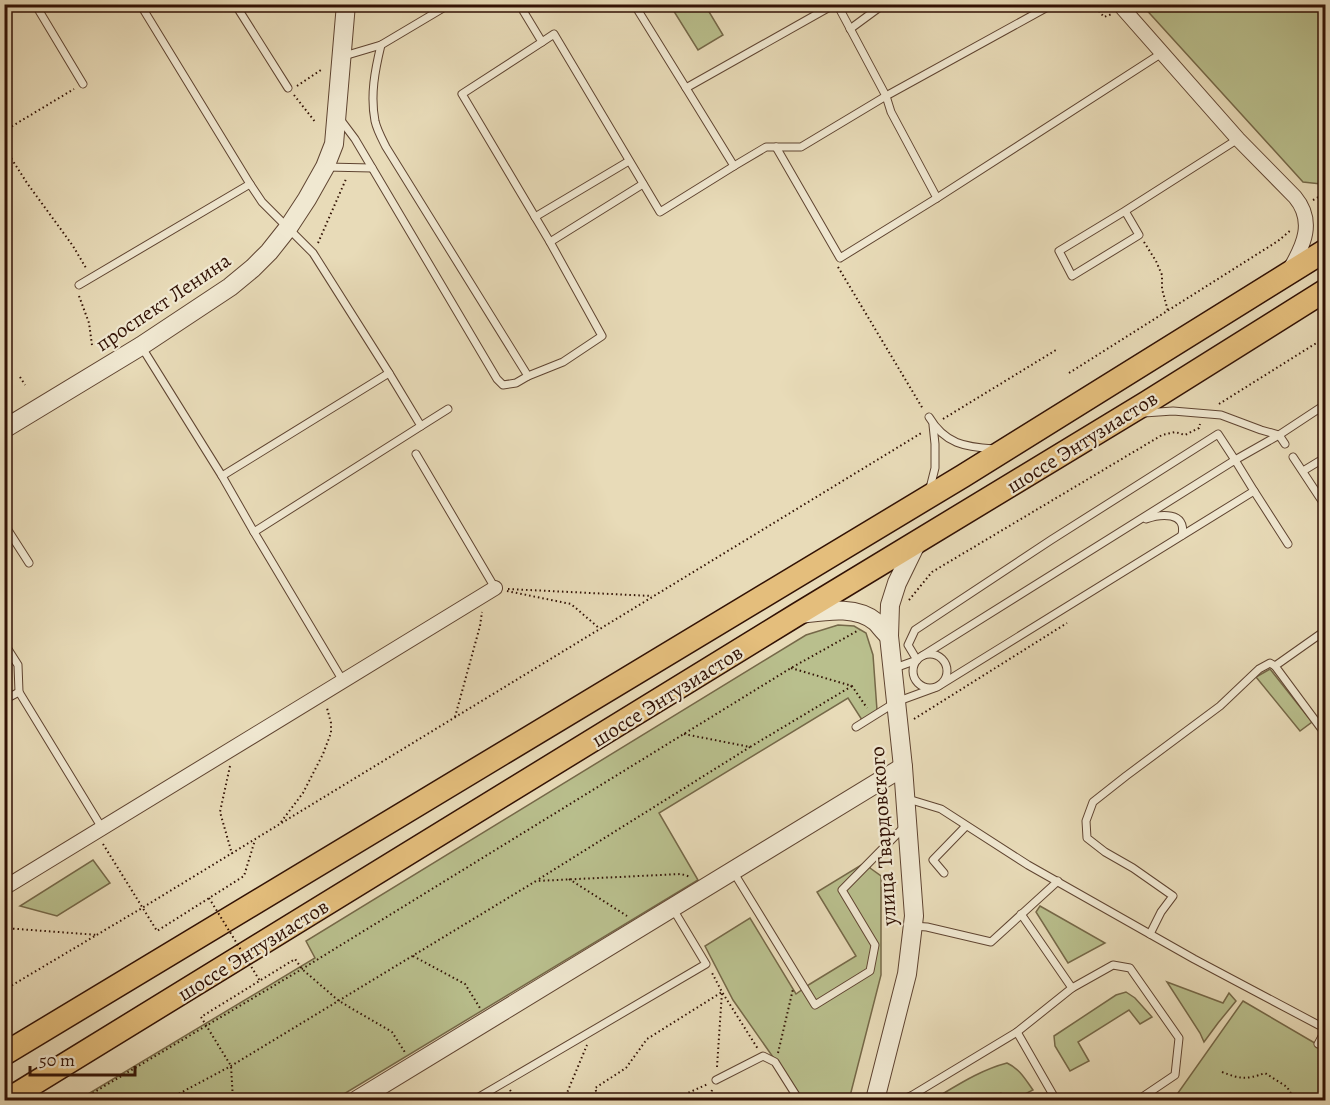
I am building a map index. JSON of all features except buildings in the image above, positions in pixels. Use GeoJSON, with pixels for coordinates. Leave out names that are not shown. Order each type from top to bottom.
{"type":"FeatureCollection","features":[{"type":"Feature","properties":{"kind":"highway","name":"шоссе Энтузиастов"},"geometry":{"type":"LineString","coordinates":[[4,1054],[928,497],[1326,250]]}},
{"type":"Feature","properties":{"kind":"highway","name":"шоссе Энтузиастов"},"geometry":{"type":"LineString","coordinates":[[7,1101],[1326,290]]}},
{"type":"Feature","properties":{"kind":"street","name":"проспект Ленина"},"geometry":{"type":"LineString","coordinates":[[4,429],[141,346],[230,287],[269,252],[307,199],[334,144],[346,4]]}},
{"type":"Feature","properties":{"kind":"street"},"geometry":{"type":"LineString","coordinates":[[1119,4],[1238,139],[1303,207],[1307,227],[1301,250],[1288,273]]}},
{"type":"Feature","properties":{"kind":"street","name":"улица Твардовского"},"geometry":{"type":"LineString","coordinates":[[875,1101],[908,974],[914,916],[903,767],[889,636],[890,605],[897,583],[916,544]]}},
{"type":"Feature","properties":{"kind":"street"},"geometry":{"type":"LineString","coordinates":[[4,888],[490,592]]}},
{"type":"Feature","properties":{"kind":"street"},"geometry":{"type":"LineString","coordinates":[[798,614],[856,611],[875,621],[889,636]]}},
{"type":"Feature","properties":{"kind":"street"},"geometry":{"type":"LineString","coordinates":[[357,1101],[903,767]]}},
{"type":"Feature","properties":{"kind":"lane"},"geometry":{"type":"LineString","coordinates":[[35,4],[83,84]]}},
{"type":"Feature","properties":{"kind":"lane"},"geometry":{"type":"LineString","coordinates":[[140,4],[250,184],[262,202],[313,253],[420,426]]}},
{"type":"Feature","properties":{"kind":"lane"},"geometry":{"type":"LineString","coordinates":[[235,4],[288,88]]}},
{"type":"Feature","properties":{"kind":"lane"},"geometry":{"type":"LineString","coordinates":[[342,56],[381,45],[450,4]]}},
{"type":"Feature","properties":{"kind":"lane"},"geometry":{"type":"LineString","coordinates":[[519,4],[542,42]]}},
{"type":"Feature","properties":{"kind":"lane"},"geometry":{"type":"LineString","coordinates":[[634,4],[734,166]]}},
{"type":"Feature","properties":{"kind":"lane"},"geometry":{"type":"LineString","coordinates":[[686,88],[836,4],[886,96],[891,112],[937,198]]}},
{"type":"Feature","properties":{"kind":"lane"},"geometry":{"type":"LineString","coordinates":[[850,29],[884,4]]}},
{"type":"Feature","properties":{"kind":"lane"},"geometry":{"type":"LineString","coordinates":[[336,113],[355,139],[497,379],[503,385],[516,383],[563,362],[602,336],[550,242],[462,94],[554,34],[660,212],[766,147],[801,147],[886,96],[1053,4]]}},
{"type":"Feature","properties":{"kind":"lane"},"geometry":{"type":"LineString","coordinates":[[381,45],[373,81],[373,102],[375,122],[386,147],[528,376]]}},
{"type":"Feature","properties":{"kind":"lane"},"geometry":{"type":"LineString","coordinates":[[776,147],[840,258],[1162,53]]}},
{"type":"Feature","properties":{"kind":"lane"},"geometry":{"type":"LineString","coordinates":[[1125,211],[1139,235],[1072,276],[1059,251],[1238,139]]}},
{"type":"Feature","properties":{"kind":"lane"},"geometry":{"type":"LineString","coordinates":[[535,217],[629,161]]}},
{"type":"Feature","properties":{"kind":"lane"},"geometry":{"type":"LineString","coordinates":[[325,166],[372,168]]}},
{"type":"Feature","properties":{"kind":"lane"},"geometry":{"type":"LineString","coordinates":[[79,285],[250,184]]}},
{"type":"Feature","properties":{"kind":"lane"},"geometry":{"type":"LineString","coordinates":[[550,242],[643,184]]}},
{"type":"Feature","properties":{"kind":"lane"},"geometry":{"type":"LineString","coordinates":[[141,346],[222,476],[343,681]]}},
{"type":"Feature","properties":{"kind":"lane"},"geometry":{"type":"LineString","coordinates":[[222,476],[389,373]]}},
{"type":"Feature","properties":{"kind":"lane"},"geometry":{"type":"LineString","coordinates":[[892,669],[919,658],[928,654],[935,654],[945,663],[947,669],[944,682],[937,687],[925,687],[915,679],[914,666],[919,658],[1326,404]]}},
{"type":"Feature","properties":{"kind":"lane"},"geometry":{"type":"LineString","coordinates":[[254,532],[448,409]]}},
{"type":"Feature","properties":{"kind":"lane"},"geometry":{"type":"LineString","coordinates":[[1129,413],[1173,411],[1221,415],[1279,435],[1285,444]]}},
{"type":"Feature","properties":{"kind":"lane"},"geometry":{"type":"LineString","coordinates":[[928,417],[950,441],[973,447],[1005,449]]}},
{"type":"Feature","properties":{"kind":"lane"},"geometry":{"type":"LineString","coordinates":[[928,497],[935,468],[933,425]]}},
{"type":"Feature","properties":{"kind":"lane"},"geometry":{"type":"LineString","coordinates":[[919,658],[908,645],[915,630],[1218,434],[1288,544]]}},
{"type":"Feature","properties":{"kind":"lane"},"geometry":{"type":"LineString","coordinates":[[416,454],[490,592]]}},
{"type":"Feature","properties":{"kind":"lane"},"geometry":{"type":"LineString","coordinates":[[1293,457],[1326,507]]}},
{"type":"Feature","properties":{"kind":"lane"},"geometry":{"type":"LineString","coordinates":[[1303,471],[1326,457]]}},
{"type":"Feature","properties":{"kind":"lane"},"geometry":{"type":"LineString","coordinates":[[856,727],[896,702],[937,687],[1254,491]]}},
{"type":"Feature","properties":{"kind":"lane"},"geometry":{"type":"LineString","coordinates":[[1137,521],[1158,515],[1173,516],[1183,528],[1182,535]]}},
{"type":"Feature","properties":{"kind":"lane"},"geometry":{"type":"LineString","coordinates":[[4,524],[28,563]]}},
{"type":"Feature","properties":{"kind":"lane"},"geometry":{"type":"LineString","coordinates":[[1275,666],[1326,630]]}},
{"type":"Feature","properties":{"kind":"lane"},"geometry":{"type":"LineString","coordinates":[[4,643],[18,665],[19,692],[99,830]]}},
{"type":"Feature","properties":{"kind":"lane"},"geometry":{"type":"LineString","coordinates":[[1150,934],[1161,912],[1173,896],[1087,838],[1086,821],[1093,802],[1220,706],[1259,669],[1270,663],[1275,666],[1326,735]]}},
{"type":"Feature","properties":{"kind":"lane"},"geometry":{"type":"LineString","coordinates":[[4,700],[19,692]]}},
{"type":"Feature","properties":{"kind":"lane"},"geometry":{"type":"LineString","coordinates":[[905,799],[941,809],[1150,934],[1326,1029],[1318,1044]]}},
{"type":"Feature","properties":{"kind":"lane"},"geometry":{"type":"LineString","coordinates":[[732,871],[815,1005],[870,971],[875,945],[842,890],[907,823]]}},
{"type":"Feature","properties":{"kind":"lane"},"geometry":{"type":"LineString","coordinates":[[944,873],[933,860],[966,826]]}},
{"type":"Feature","properties":{"kind":"lane"},"geometry":{"type":"LineString","coordinates":[[913,926],[927,927],[991,942],[1058,881]]}},
{"type":"Feature","properties":{"kind":"lane"},"geometry":{"type":"LineString","coordinates":[[474,1101],[706,963],[672,908]]}},
{"type":"Feature","properties":{"kind":"lane"},"geometry":{"type":"LineString","coordinates":[[1022,914],[1072,988]]}},
{"type":"Feature","properties":{"kind":"lane"},"geometry":{"type":"LineString","coordinates":[[901,1101],[911,1098],[1017,1032],[1072,988],[1113,965],[1130,968],[1179,1038],[1175,1075],[1138,1101]]}},
{"type":"Feature","properties":{"kind":"lane"},"geometry":{"type":"LineString","coordinates":[[1017,1032],[1056,1101]]}},
{"type":"Feature","properties":{"kind":"lane"},"geometry":{"type":"LineString","coordinates":[[716,1080],[763,1056],[775,1062],[799,1101]]}},
{"type":"Feature","properties":{"kind":"path"},"geometry":{"type":"LineString","coordinates":[[316,123],[291,90],[321,70]]}},
{"type":"Feature","properties":{"kind":"path"},"geometry":{"type":"LineString","coordinates":[[4,131],[83,84]]}},
{"type":"Feature","properties":{"kind":"path"},"geometry":{"type":"LineString","coordinates":[[4,147],[73,246],[92,278]]}},
{"type":"Feature","properties":{"kind":"path"},"geometry":{"type":"LineString","coordinates":[[313,253],[351,167]]}},
{"type":"Feature","properties":{"kind":"path"},"geometry":{"type":"LineString","coordinates":[[1069,373],[1278,241],[1296,225],[1303,207]]}},
{"type":"Feature","properties":{"kind":"path"},"geometry":{"type":"LineString","coordinates":[[1139,235],[1162,275],[1162,289],[1168,311]]}},
{"type":"Feature","properties":{"kind":"path"},"geometry":{"type":"LineString","coordinates":[[838,267],[928,417]]}},
{"type":"Feature","properties":{"kind":"path"},"geometry":{"type":"LineString","coordinates":[[79,285],[79,298],[89,323],[92,345]]}},
{"type":"Feature","properties":{"kind":"path"},"geometry":{"type":"LineString","coordinates":[[904,603],[932,572],[1162,435],[1175,432],[1185,435],[1199,428],[1203,413],[1326,337]]}},
{"type":"Feature","properties":{"kind":"path"},"geometry":{"type":"LineString","coordinates":[[4,990],[232,854],[1056,350]]}},
{"type":"Feature","properties":{"kind":"path"},"geometry":{"type":"LineString","coordinates":[[20,377],[25,385]]}},
{"type":"Feature","properties":{"kind":"path"},"geometry":{"type":"LineString","coordinates":[[490,592],[652,596]]}},
{"type":"Feature","properties":{"kind":"path"},"geometry":{"type":"LineString","coordinates":[[490,592],[571,604],[599,628]]}},
{"type":"Feature","properties":{"kind":"path"},"geometry":{"type":"LineString","coordinates":[[455,717],[490,592]]}},
{"type":"Feature","properties":{"kind":"path"},"geometry":{"type":"LineString","coordinates":[[914,719],[1038,644],[1067,623]]}},
{"type":"Feature","properties":{"kind":"path"},"geometry":{"type":"LineString","coordinates":[[81,1101],[302,969],[791,668],[866,627]]}},
{"type":"Feature","properties":{"kind":"path"},"geometry":{"type":"LineString","coordinates":[[791,668],[852,686],[873,718]]}},
{"type":"Feature","properties":{"kind":"path"},"geometry":{"type":"LineString","coordinates":[[167,1101],[231,1066],[339,1001],[852,686]]}},
{"type":"Feature","properties":{"kind":"path"},"geometry":{"type":"LineString","coordinates":[[279,825],[303,794],[331,733],[332,723],[323,693]]}},
{"type":"Feature","properties":{"kind":"path"},"geometry":{"type":"LineString","coordinates":[[684,734],[750,747]]}},
{"type":"Feature","properties":{"kind":"path"},"geometry":{"type":"LineString","coordinates":[[232,854],[220,812],[236,746]]}},
{"type":"Feature","properties":{"kind":"path"},"geometry":{"type":"LineString","coordinates":[[99,830],[157,931],[244,876],[255,840]]}},
{"type":"Feature","properties":{"kind":"path"},"geometry":{"type":"LineString","coordinates":[[536,881],[681,874],[711,884]]}},
{"type":"Feature","properties":{"kind":"path"},"geometry":{"type":"LineString","coordinates":[[569,879],[624,913],[639,928]]}},
{"type":"Feature","properties":{"kind":"path"},"geometry":{"type":"LineString","coordinates":[[209,898],[260,981]]}},
{"type":"Feature","properties":{"kind":"path"},"geometry":{"type":"LineString","coordinates":[[4,928],[98,935]]}},
{"type":"Feature","properties":{"kind":"path"},"geometry":{"type":"LineString","coordinates":[[413,956],[465,984],[488,1021]]}},
{"type":"Feature","properties":{"kind":"path"},"geometry":{"type":"LineString","coordinates":[[232,1101],[231,1066],[201,1017],[295,959],[302,969],[339,1001],[392,1032],[414,1066]]}},
{"type":"Feature","properties":{"kind":"path"},"geometry":{"type":"LineString","coordinates":[[706,963],[763,1056]]}},
{"type":"Feature","properties":{"kind":"path"},"geometry":{"type":"LineString","coordinates":[[775,1062],[797,974]]}},
{"type":"Feature","properties":{"kind":"path"},"geometry":{"type":"LineString","coordinates":[[672,1101],[716,1080],[722,992]]}},
{"type":"Feature","properties":{"kind":"path"},"geometry":{"type":"LineString","coordinates":[[599,1101],[595,1088],[626,1068],[647,1039],[722,992]]}},
{"type":"Feature","properties":{"kind":"path"},"geometry":{"type":"LineString","coordinates":[[564,1101],[594,1029]]}},
{"type":"Feature","properties":{"kind":"path"},"geometry":{"type":"LineString","coordinates":[[1221,1072],[1235,1077],[1250,1078],[1265,1073],[1287,1087],[1295,1101]]}},
{"type":"Feature","properties":{"kind":"path"},"geometry":{"type":"LineString","coordinates":[[680,1097],[708,1101]]}},
{"type":"Feature","properties":{"kind":"green space"},"geometry":{"type":"Polygon","coordinates":[[[670,5],[705,5],[723,35],[698,50],[670,5]]]}},
{"type":"Feature","properties":{"kind":"green space"},"geometry":{"type":"Polygon","coordinates":[[[1142,5],[1325,5],[1325,181],[1321,184],[1303,182],[1142,5]]]}},
{"type":"Feature","properties":{"kind":"green space"},"geometry":{"type":"Polygon","coordinates":[[[838,625],[854,626],[866,633],[873,655],[877,710],[862,720],[848,698],[659,813],[698,880],[334,1100],[78,1100],[315,958],[306,941],[806,635],[838,625]]]}},
{"type":"Feature","properties":{"kind":"green space"},"geometry":{"type":"Polygon","coordinates":[[[1270,669],[1312,722],[1300,731],[1256,677],[1270,669]]]}},
{"type":"Feature","properties":{"kind":"green space"},"geometry":{"type":"Polygon","coordinates":[[[871,856],[870,868],[881,876],[881,975],[849,1100],[803,1100],[733,1000],[705,946],[750,918],[796,994],[856,956],[817,892],[868,861],[871,856]]]}},
{"type":"Feature","properties":{"kind":"green space"},"geometry":{"type":"Polygon","coordinates":[[[93,860],[110,883],[57,916],[20,906],[93,860]]]}},
{"type":"Feature","properties":{"kind":"green space"},"geometry":{"type":"Polygon","coordinates":[[[1040,906],[1105,943],[1068,963],[1036,912],[1040,906]]]}},
{"type":"Feature","properties":{"kind":"green space"},"geometry":{"type":"Polygon","coordinates":[[[1167,982],[1223,1003],[1229,993],[1236,1001],[1204,1042],[1167,982]]]}},
{"type":"Feature","properties":{"kind":"green space"},"geometry":{"type":"Polygon","coordinates":[[[1126,992],[1135,998],[1152,1017],[1140,1024],[1129,1010],[1078,1042],[1089,1061],[1070,1071],[1055,1046],[1054,1036],[1116,995],[1126,992]]]}},
{"type":"Feature","properties":{"kind":"green space"},"geometry":{"type":"Polygon","coordinates":[[[1243,1001],[1325,1049],[1325,1100],[1173,1100],[1243,1001]]]}},
{"type":"Feature","properties":{"kind":"green space"},"geometry":{"type":"Polygon","coordinates":[[[1007,1063],[1019,1071],[1033,1090],[1013,1100],[1001,1093],[989,1099],[965,1101],[944,1093],[982,1072],[1007,1063]]]}}]}
